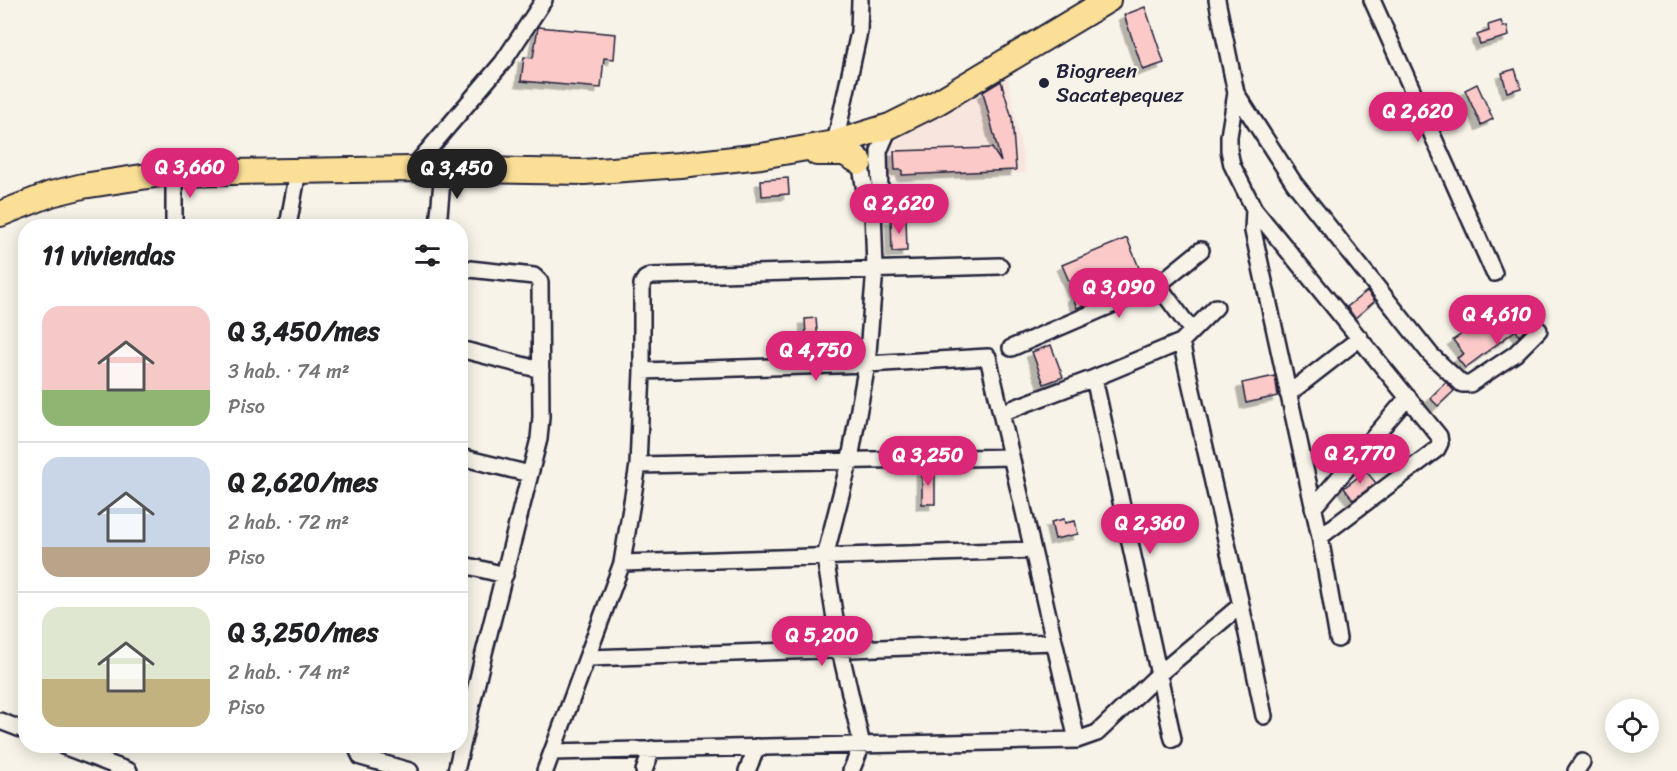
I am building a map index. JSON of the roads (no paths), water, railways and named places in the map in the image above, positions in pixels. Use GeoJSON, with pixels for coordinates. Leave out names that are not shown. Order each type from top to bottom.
{"type":"FeatureCollection","features":[{"type":"Feature","properties":{"kind":"main road"},"geometry":{"type":"LineString","coordinates":[[761,156],[845,140],[890,126],[938,102],[1108,0]]}},
{"type":"Feature","properties":{"kind":"main road"},"geometry":{"type":"LineString","coordinates":[[0,214],[51,194],[83,186],[174,172],[412,169],[584,172],[761,156],[835,152],[844,153],[862,171]]}},
{"type":"Feature","properties":{"kind":"street"},"geometry":{"type":"LineString","coordinates":[[412,169],[503,62],[544,0]]}},
{"type":"Feature","properties":{"kind":"street"},"geometry":{"type":"LineString","coordinates":[[851,771],[862,745],[840,650],[825,557],[850,459],[867,364],[875,269],[873,209],[866,197],[862,171],[845,140],[859,32],[860,0]]}},
{"type":"Feature","properties":{"kind":"street"},"geometry":{"type":"LineString","coordinates":[[1217,0],[1236,93],[1229,150],[1232,165],[1254,209],[1439,436],[1440,443],[1437,449],[1320,537]]}},
{"type":"Feature","properties":{"kind":"street"},"geometry":{"type":"LineString","coordinates":[[1372,0],[1494,273]]}},
{"type":"Feature","properties":{"kind":"street"},"geometry":{"type":"LineString","coordinates":[[1236,93],[1310,204],[1431,356],[1462,384],[1470,384],[1515,354],[1539,330]]}},
{"type":"Feature","properties":{"kind":"street"},"geometry":{"type":"LineString","coordinates":[[873,209],[880,195],[879,151],[890,126]]}},
{"type":"Feature","properties":{"kind":"street"},"geometry":{"type":"LineString","coordinates":[[439,219],[443,170]]}},
{"type":"Feature","properties":{"kind":"street"},"geometry":{"type":"LineString","coordinates":[[289,219],[298,171]]}},
{"type":"Feature","properties":{"kind":"street"},"geometry":{"type":"LineString","coordinates":[[862,171],[879,178]]}},
{"type":"Feature","properties":{"kind":"street"},"geometry":{"type":"LineString","coordinates":[[174,172],[174,219]]}},
{"type":"Feature","properties":{"kind":"street"},"geometry":{"type":"LineString","coordinates":[[1254,209],[1253,231],[1320,537],[1338,639]]}},
{"type":"Feature","properties":{"kind":"street"},"geometry":{"type":"LineString","coordinates":[[1011,348],[1158,285],[1201,250]]}},
{"type":"Feature","properties":{"kind":"street"},"geometry":{"type":"LineString","coordinates":[[545,771],[622,563],[638,465],[642,370],[642,284],[645,279],[651,276],[1000,266]]}},
{"type":"Feature","properties":{"kind":"street"},"geometry":{"type":"LineString","coordinates":[[468,269],[538,278],[540,282],[541,370],[539,439],[468,723]]}},
{"type":"Feature","properties":{"kind":"street"},"geometry":{"type":"LineString","coordinates":[[1158,285],[1192,331]]}},
{"type":"Feature","properties":{"kind":"street"},"geometry":{"type":"LineString","coordinates":[[1001,412],[1094,378],[1181,342],[1215,307]]}},
{"type":"Feature","properties":{"kind":"street"},"geometry":{"type":"LineString","coordinates":[[1288,394],[1360,338]]}},
{"type":"Feature","properties":{"kind":"street"},"geometry":{"type":"LineString","coordinates":[[1181,342],[1264,716]]}},
{"type":"Feature","properties":{"kind":"street"},"geometry":{"type":"LineString","coordinates":[[468,351],[541,370]]}},
{"type":"Feature","properties":{"kind":"street"},"geometry":{"type":"LineString","coordinates":[[642,370],[867,364],[988,357],[1077,740]]}},
{"type":"Feature","properties":{"kind":"street"},"geometry":{"type":"LineString","coordinates":[[1094,378],[1173,739]]}},
{"type":"Feature","properties":{"kind":"street"},"geometry":{"type":"LineString","coordinates":[[1313,508],[1408,397]]}},
{"type":"Feature","properties":{"kind":"street"},"geometry":{"type":"LineString","coordinates":[[638,465],[1011,457]]}},
{"type":"Feature","properties":{"kind":"street"},"geometry":{"type":"LineString","coordinates":[[468,459],[530,474]]}},
{"type":"Feature","properties":{"kind":"street"},"geometry":{"type":"LineString","coordinates":[[622,563],[1033,550]]}},
{"type":"Feature","properties":{"kind":"street"},"geometry":{"type":"LineString","coordinates":[[468,566],[505,576]]}},
{"type":"Feature","properties":{"kind":"street"},"geometry":{"type":"LineString","coordinates":[[552,752],[1077,740],[1097,733],[1159,674],[1241,605]]}},
{"type":"Feature","properties":{"kind":"street"},"geometry":{"type":"LineString","coordinates":[[588,658],[1054,642]]}},
{"type":"Feature","properties":{"kind":"street"},"geometry":{"type":"LineString","coordinates":[[0,721],[18,728]]}},
{"type":"Feature","properties":{"kind":"street"},"geometry":{"type":"LineString","coordinates":[[747,771],[757,747]]}},
{"type":"Feature","properties":{"kind":"street"},"geometry":{"type":"LineString","coordinates":[[644,771],[652,749]]}},
{"type":"Feature","properties":{"kind":"street"},"geometry":{"type":"LineString","coordinates":[[81,753],[129,771]]}},
{"type":"Feature","properties":{"kind":"street"},"geometry":{"type":"LineString","coordinates":[[359,753],[361,757],[410,771]]}},
{"type":"Feature","properties":{"kind":"street"},"geometry":{"type":"LineString","coordinates":[[456,771],[461,753]]}},
{"type":"Feature","properties":{"kind":"place","name":"Biogreen Sacatepequez"},"geometry":{"type":"Point","coordinates":[1044,83]}}]}
